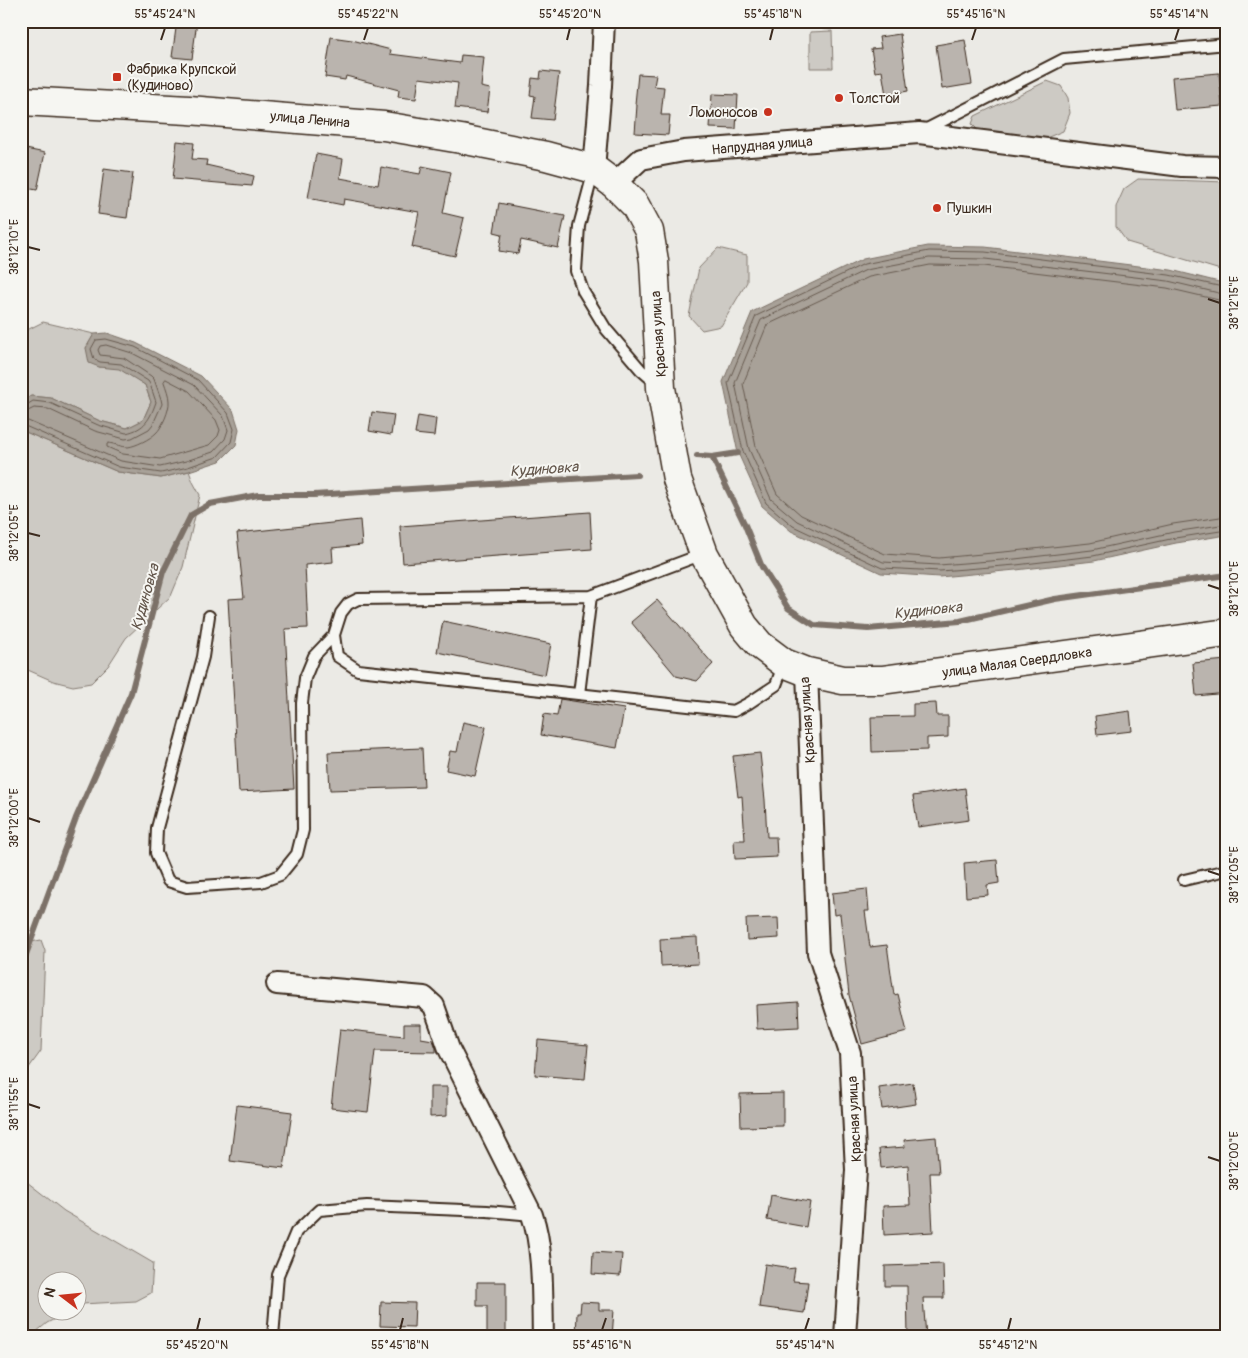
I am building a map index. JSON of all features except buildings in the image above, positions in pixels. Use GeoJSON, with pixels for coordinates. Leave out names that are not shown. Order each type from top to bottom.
{"type":"FeatureCollection","features":[{"type":"Feature","properties":{"kind":"main road","name":"улица Ленина"},"geometry":{"type":"LineString","coordinates":[[21,101],[189,110],[384,126],[546,156],[604,176]]}},
{"type":"Feature","properties":{"kind":"main road","name":"Красная улица"},"geometry":{"type":"LineString","coordinates":[[604,176],[635,205],[649,231],[654,261],[661,388],[677,479],[704,554],[744,626],[760,645],[795,668]]}},
{"type":"Feature","properties":{"kind":"main road","name":"улица Малая Свердловка"},"geometry":{"type":"LineString","coordinates":[[795,668],[843,680],[882,680],[1227,633]]}},
{"type":"Feature","properties":{"kind":"street"},"geometry":{"type":"LineString","coordinates":[[604,21],[601,86],[604,176]]}},
{"type":"Feature","properties":{"kind":"street","name":"Напрудная улица"},"geometry":{"type":"LineString","coordinates":[[604,176],[641,159],[684,151],[919,133],[1182,166],[1227,167]]}},
{"type":"Feature","properties":{"kind":"street","name":"Красная улица"},"geometry":{"type":"LineString","coordinates":[[795,668],[818,953],[850,1053],[856,1170],[844,1337]]}},
{"type":"Feature","properties":{"kind":"street"},"geometry":{"type":"LineString","coordinates":[[277,984],[424,997],[434,1006],[449,1049],[536,1226],[540,1265],[543,1337]]}},
{"type":"Feature","properties":{"kind":"lane"},"geometry":{"type":"LineString","coordinates":[[919,133],[1064,59],[1227,44]]}},
{"type":"Feature","properties":{"kind":"lane"},"geometry":{"type":"LineString","coordinates":[[604,176],[579,226],[576,271],[582,291],[606,329],[641,370],[661,388]]}},
{"type":"Feature","properties":{"kind":"lane"},"geometry":{"type":"LineString","coordinates":[[704,554],[591,596],[358,599],[348,604],[341,613],[334,635],[337,656],[358,670],[734,711],[776,685],[795,668]]}},
{"type":"Feature","properties":{"kind":"lane"},"geometry":{"type":"LineString","coordinates":[[579,694],[591,596]]}},
{"type":"Feature","properties":{"kind":"lane"},"geometry":{"type":"LineString","coordinates":[[209,616],[203,657],[157,828],[156,852],[168,881],[187,887],[261,882],[280,875],[297,854],[303,830],[302,702],[305,678],[314,656],[334,635]]}},
{"type":"Feature","properties":{"kind":"lane"},"geometry":{"type":"LineString","coordinates":[[1184,880],[1227,870]]}},
{"type":"Feature","properties":{"kind":"lane"},"geometry":{"type":"LineString","coordinates":[[273,1337],[278,1275],[296,1232],[319,1210],[367,1206],[487,1211],[532,1215]]}},
{"type":"Feature","properties":{"kind":"shaded area"},"geometry":{"type":"Polygon","coordinates":[[[832,31],[833,68],[810,68],[810,32],[832,31]]]}},
{"type":"Feature","properties":{"kind":"shaded area"},"geometry":{"type":"Polygon","coordinates":[[[1047,81],[1061,86],[1068,98],[1070,113],[1063,131],[1046,138],[978,130],[972,124],[975,116],[1047,81]]]}},
{"type":"Feature","properties":{"kind":"shaded area"},"geometry":{"type":"Polygon","coordinates":[[[1138,179],[1227,182],[1227,272],[1127,242],[1116,227],[1116,207],[1124,189],[1138,179]]]}},
{"type":"Feature","properties":{"kind":"shaded area"},"geometry":{"type":"Polygon","coordinates":[[[718,248],[747,255],[747,282],[721,326],[702,330],[689,316],[699,268],[718,248]]]}},
{"type":"Feature","properties":{"kind":"shaded area"},"geometry":{"type":"Polygon","coordinates":[[[43,322],[94,334],[86,348],[99,367],[119,368],[145,385],[151,402],[143,420],[127,428],[100,421],[51,398],[31,396],[21,402],[21,333],[43,322]]]}},
{"type":"Feature","properties":{"kind":"shaded area"},"geometry":{"type":"Polygon","coordinates":[[[21,430],[118,472],[161,478],[189,471],[200,495],[183,567],[171,596],[126,638],[108,666],[91,683],[73,686],[53,681],[21,667],[21,430]]]}},
{"type":"Feature","properties":{"kind":"shaded area"},"geometry":{"type":"Polygon","coordinates":[[[41,940],[45,951],[41,1051],[23,1076],[21,1076],[21,944],[41,940]]]}},
{"type":"Feature","properties":{"kind":"shaded area"},"geometry":{"type":"Polygon","coordinates":[[[21,1167],[27,1182],[64,1211],[153,1263],[151,1293],[136,1301],[88,1304],[88,1270],[38,1270],[38,1320],[53,1320],[30,1337],[21,1337],[21,1167]]]}},
{"type":"Feature","properties":{"kind":"water"},"geometry":{"type":"Polygon","coordinates":[[[928,246],[985,247],[1171,270],[1227,284],[1227,535],[1176,543],[1094,561],[939,577],[881,573],[791,531],[762,506],[738,453],[723,382],[752,312],[863,259],[928,246]]]}},
{"type":"Feature","properties":{"kind":"water"},"geometry":{"type":"Polygon","coordinates":[[[107,333],[136,343],[201,376],[233,410],[239,429],[236,445],[220,461],[161,478],[118,472],[21,430],[21,402],[31,396],[51,398],[100,421],[127,428],[143,420],[151,402],[145,385],[119,369],[99,367],[89,363],[86,348],[94,334],[107,333]]]}},
{"type":"Feature","properties":{"kind":"waterway"},"geometry":{"type":"LineString","coordinates":[[712,457],[738,453]]}},
{"type":"Feature","properties":{"kind":"waterway","name":"Кудиновка"},"geometry":{"type":"LineString","coordinates":[[697,456],[712,457],[745,525],[762,567],[788,608],[814,625],[868,629],[960,621],[1055,599],[1227,575]]}},
{"type":"Feature","properties":{"kind":"waterway","name":"Кудиновка"},"geometry":{"type":"LineString","coordinates":[[21,968],[76,818],[131,693],[163,572],[191,515],[210,504],[258,495],[314,495],[637,475]]}},
{"type":"Feature","properties":{"kind":"place","name":"Фабрика Крупской (Кудиново)"},"geometry":{"type":"Point","coordinates":[117,77]}},
{"type":"Feature","properties":{"kind":"place","name":"Толстой"},"geometry":{"type":"Point","coordinates":[839,98]}},
{"type":"Feature","properties":{"kind":"place","name":"Ломоносов"},"geometry":{"type":"Point","coordinates":[768,112]}},
{"type":"Feature","properties":{"kind":"place","name":"Пушкин"},"geometry":{"type":"Point","coordinates":[937,208]}}]}
